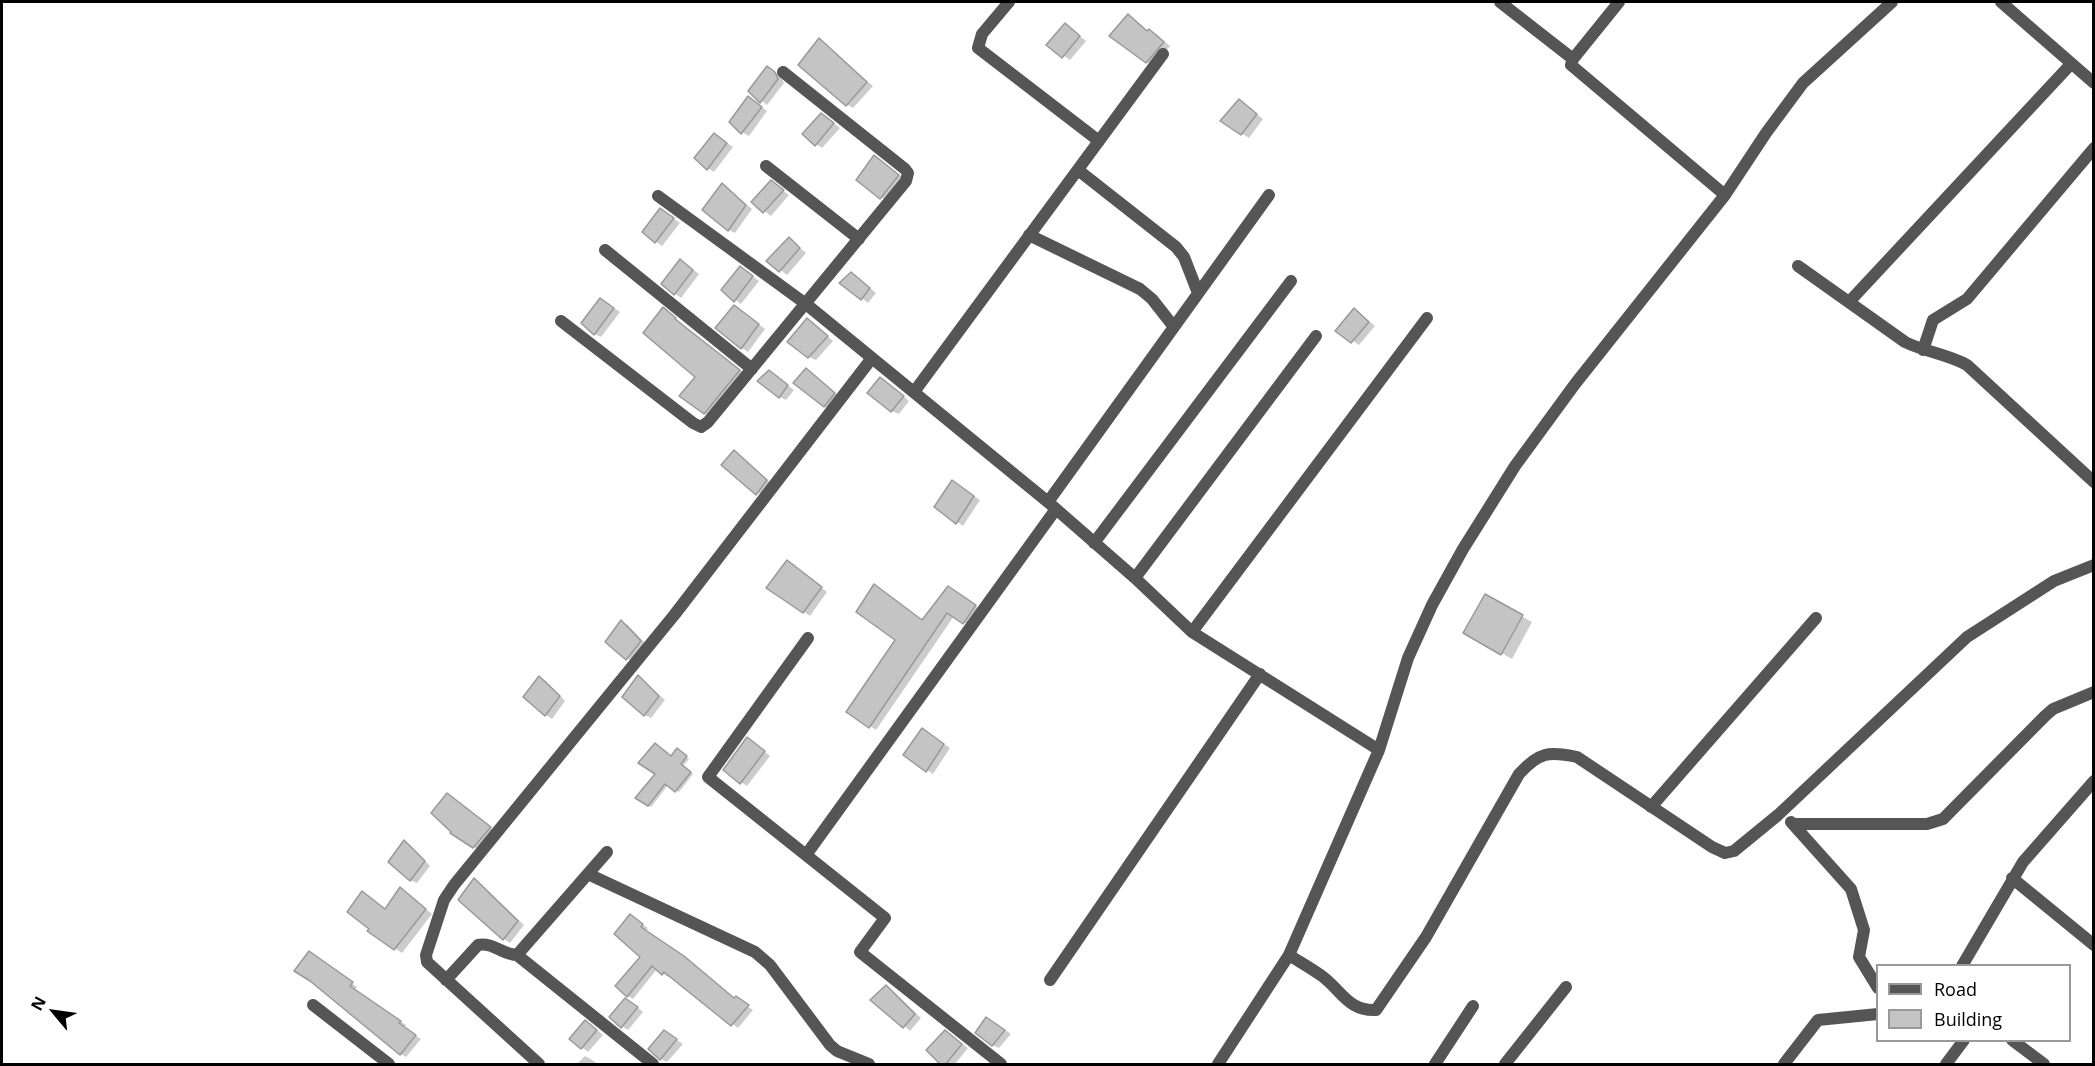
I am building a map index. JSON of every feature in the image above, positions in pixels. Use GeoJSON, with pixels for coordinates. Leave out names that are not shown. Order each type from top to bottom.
{"type":"FeatureCollection","features":[{"type":"Feature","properties":{"kind":"street"},"geometry":{"type":"LineString","coordinates":[[1009,2],[982,34],[978,48],[1099,141]]}},
{"type":"Feature","properties":{"kind":"street"},"geometry":{"type":"LineString","coordinates":[[1500,2],[1573,59]]}},
{"type":"Feature","properties":{"kind":"street"},"geometry":{"type":"LineString","coordinates":[[1619,2],[1573,59],[1574,69],[1725,195]]}},
{"type":"Feature","properties":{"kind":"street"},"geometry":{"type":"LineString","coordinates":[[1218,1065],[1289,955],[1378,750],[1408,658],[1432,605],[1463,549],[1509,475],[1575,384],[1725,195],[1803,83],[1892,2]]}},
{"type":"Feature","properties":{"kind":"street"},"geometry":{"type":"LineString","coordinates":[[2001,2],[2094,83]]}},
{"type":"Feature","properties":{"kind":"street"},"geometry":{"type":"LineString","coordinates":[[914,392],[1163,54]]}},
{"type":"Feature","properties":{"kind":"street"},"geometry":{"type":"LineString","coordinates":[[1849,303],[2071,64]]}},
{"type":"Feature","properties":{"kind":"street"},"geometry":{"type":"LineString","coordinates":[[561,321],[693,423],[701,427],[708,422],[906,181],[908,173],[783,72]]}},
{"type":"Feature","properties":{"kind":"street"},"geometry":{"type":"LineString","coordinates":[[1923,350],[1933,320],[1967,299],[2094,147]]}},
{"type":"Feature","properties":{"kind":"street"},"geometry":{"type":"LineString","coordinates":[[766,166],[859,239]]}},
{"type":"Feature","properties":{"kind":"street"},"geometry":{"type":"LineString","coordinates":[[1078,170],[1176,247],[1184,257],[1198,293]]}},
{"type":"Feature","properties":{"kind":"street"},"geometry":{"type":"LineString","coordinates":[[806,855],[1174,327],[1269,195]]}},
{"type":"Feature","properties":{"kind":"street"},"geometry":{"type":"LineString","coordinates":[[658,196],[806,304],[914,392],[1052,505],[1192,632],[1378,750]]}},
{"type":"Feature","properties":{"kind":"street"},"geometry":{"type":"LineString","coordinates":[[1029,236],[1140,289],[1152,299],[1174,327]]}},
{"type":"Feature","properties":{"kind":"street"},"geometry":{"type":"LineString","coordinates":[[605,250],[752,369]]}},
{"type":"Feature","properties":{"kind":"street"},"geometry":{"type":"LineString","coordinates":[[1798,266],[1905,342],[1923,350],[1949,356],[1967,365],[2094,482]]}},
{"type":"Feature","properties":{"kind":"street"},"geometry":{"type":"LineString","coordinates":[[1094,543],[1291,281]]}},
{"type":"Feature","properties":{"kind":"street"},"geometry":{"type":"LineString","coordinates":[[1192,632],[1427,318]]}},
{"type":"Feature","properties":{"kind":"street"},"geometry":{"type":"LineString","coordinates":[[1135,578],[1316,336]]}},
{"type":"Feature","properties":{"kind":"street"},"geometry":{"type":"LineString","coordinates":[[539,1065],[429,965],[426,956],[444,900],[675,614],[872,358]]}},
{"type":"Feature","properties":{"kind":"street"},"geometry":{"type":"LineString","coordinates":[[1289,955],[1323,977],[1350,1004],[1363,1011],[1376,1011],[1426,937],[1519,774],[1541,755],[1555,752],[1577,757],[1712,847],[1725,854],[1734,851],[1778,815],[1967,636],[2055,581],[2094,565]]}},
{"type":"Feature","properties":{"kind":"street"},"geometry":{"type":"LineString","coordinates":[[1651,807],[1816,618]]}},
{"type":"Feature","properties":{"kind":"street"},"geometry":{"type":"LineString","coordinates":[[808,638],[708,777],[885,918],[860,952],[1001,1065]]}},
{"type":"Feature","properties":{"kind":"street"},"geometry":{"type":"LineString","coordinates":[[1050,980],[1260,674]]}},
{"type":"Feature","properties":{"kind":"street"},"geometry":{"type":"LineString","coordinates":[[1794,824],[1927,824],[1943,819],[2045,716],[2054,709],[2094,692]]}},
{"type":"Feature","properties":{"kind":"street"},"geometry":{"type":"LineString","coordinates":[[1963,964],[2023,862],[2094,781]]}},
{"type":"Feature","properties":{"kind":"street"},"geometry":{"type":"LineString","coordinates":[[1778,815],[1794,824],[1851,889],[1864,930],[1859,957],[1876,985]]}},
{"type":"Feature","properties":{"kind":"street"},"geometry":{"type":"LineString","coordinates":[[516,955],[607,852]]}},
{"type":"Feature","properties":{"kind":"street"},"geometry":{"type":"LineString","coordinates":[[588,874],[755,952],[770,964],[830,1045],[837,1051],[869,1065]]}},
{"type":"Feature","properties":{"kind":"street"},"geometry":{"type":"LineString","coordinates":[[2012,878],[2094,945]]}},
{"type":"Feature","properties":{"kind":"street"},"geometry":{"type":"LineString","coordinates":[[446,980],[478,945],[491,945],[511,955],[516,955],[653,1065]]}},
{"type":"Feature","properties":{"kind":"street"},"geometry":{"type":"LineString","coordinates":[[1505,1065],[1566,987]]}},
{"type":"Feature","properties":{"kind":"street"},"geometry":{"type":"LineString","coordinates":[[313,1005],[389,1065]]}},
{"type":"Feature","properties":{"kind":"street"},"geometry":{"type":"LineString","coordinates":[[1435,1065],[1473,1006]]}},
{"type":"Feature","properties":{"kind":"street"},"geometry":{"type":"LineString","coordinates":[[1784,1065],[1818,1020],[1876,1014]]}},
{"type":"Feature","properties":{"kind":"street"},"geometry":{"type":"LineString","coordinates":[[1946,1065],[1963,1042]]}},
{"type":"Feature","properties":{"kind":"street"},"geometry":{"type":"LineString","coordinates":[[2013,1042],[2044,1065]]}},
{"type":"Feature","properties":{"kind":"building"},"geometry":{"type":"Polygon","coordinates":[[[1128,14],[1164,42],[1146,63],[1109,36],[1128,14]]]}},
{"type":"Feature","properties":{"kind":"building"},"geometry":{"type":"Polygon","coordinates":[[[1065,23],[1080,36],[1062,58],[1046,45],[1065,23]]]}},
{"type":"Feature","properties":{"kind":"building"},"geometry":{"type":"Polygon","coordinates":[[[819,38],[867,82],[846,106],[798,65],[819,38]]]}},
{"type":"Feature","properties":{"kind":"building"},"geometry":{"type":"Polygon","coordinates":[[[767,66],[775,72],[778,79],[760,103],[748,91],[767,66]]]}},
{"type":"Feature","properties":{"kind":"building"},"geometry":{"type":"Polygon","coordinates":[[[748,96],[762,107],[741,134],[729,122],[748,96]]]}},
{"type":"Feature","properties":{"kind":"building"},"geometry":{"type":"Polygon","coordinates":[[[1239,99],[1257,114],[1241,135],[1220,121],[1239,99]]]}},
{"type":"Feature","properties":{"kind":"building"},"geometry":{"type":"Polygon","coordinates":[[[821,113],[834,123],[815,146],[802,134],[821,113]]]}},
{"type":"Feature","properties":{"kind":"building"},"geometry":{"type":"Polygon","coordinates":[[[714,133],[727,143],[707,170],[694,158],[714,133]]]}},
{"type":"Feature","properties":{"kind":"building"},"geometry":{"type":"Polygon","coordinates":[[[874,155],[899,175],[880,199],[856,180],[874,155]]]}},
{"type":"Feature","properties":{"kind":"building"},"geometry":{"type":"Polygon","coordinates":[[[771,180],[784,190],[763,213],[751,202],[771,180]]]}},
{"type":"Feature","properties":{"kind":"building"},"geometry":{"type":"Polygon","coordinates":[[[722,183],[746,205],[728,231],[702,210],[722,183]]]}},
{"type":"Feature","properties":{"kind":"building"},"geometry":{"type":"Polygon","coordinates":[[[660,208],[674,218],[655,243],[642,232],[660,208]]]}},
{"type":"Feature","properties":{"kind":"building"},"geometry":{"type":"Polygon","coordinates":[[[789,237],[800,248],[779,272],[766,261],[789,237]]]}},
{"type":"Feature","properties":{"kind":"building"},"geometry":{"type":"Polygon","coordinates":[[[680,259],[693,270],[674,295],[661,284],[680,259]]]}},
{"type":"Feature","properties":{"kind":"building"},"geometry":{"type":"Polygon","coordinates":[[[740,266],[753,276],[734,302],[721,290],[740,266]]]}},
{"type":"Feature","properties":{"kind":"building"},"geometry":{"type":"Polygon","coordinates":[[[851,272],[870,288],[861,300],[839,283],[851,272]]]}},
{"type":"Feature","properties":{"kind":"building"},"geometry":{"type":"Polygon","coordinates":[[[600,298],[614,308],[594,335],[581,323],[600,298]]]}},
{"type":"Feature","properties":{"kind":"building"},"geometry":{"type":"Polygon","coordinates":[[[734,305],[759,324],[741,349],[715,328],[734,305]]]}},
{"type":"Feature","properties":{"kind":"building"},"geometry":{"type":"Polygon","coordinates":[[[663,307],[740,370],[704,414],[679,396],[695,377],[643,333],[663,307]]]}},
{"type":"Feature","properties":{"kind":"building"},"geometry":{"type":"Polygon","coordinates":[[[1354,308],[1369,322],[1351,343],[1335,331],[1354,308]]]}},
{"type":"Feature","properties":{"kind":"building"},"geometry":{"type":"Polygon","coordinates":[[[807,318],[828,336],[808,358],[787,342],[807,318]]]}},
{"type":"Feature","properties":{"kind":"building"},"geometry":{"type":"Polygon","coordinates":[[[806,368],[835,393],[824,407],[793,383],[806,368]]]}},
{"type":"Feature","properties":{"kind":"building"},"geometry":{"type":"Polygon","coordinates":[[[769,370],[788,385],[779,398],[757,381],[769,370]]]}},
{"type":"Feature","properties":{"kind":"building"},"geometry":{"type":"Polygon","coordinates":[[[880,377],[904,396],[891,412],[867,393],[880,377]]]}},
{"type":"Feature","properties":{"kind":"building"},"geometry":{"type":"Polygon","coordinates":[[[734,450],[767,480],[756,495],[721,465],[734,450]]]}},
{"type":"Feature","properties":{"kind":"building"},"geometry":{"type":"Polygon","coordinates":[[[952,480],[974,496],[956,524],[934,507],[952,480]]]}},
{"type":"Feature","properties":{"kind":"building"},"geometry":{"type":"Polygon","coordinates":[[[787,560],[822,587],[803,613],[766,588],[787,560]]]}},
{"type":"Feature","properties":{"kind":"building"},"geometry":{"type":"Polygon","coordinates":[[[874,584],[922,620],[948,586],[976,605],[963,624],[947,613],[869,728],[846,712],[895,640],[856,612],[874,584]]]}},
{"type":"Feature","properties":{"kind":"building"},"geometry":{"type":"Polygon","coordinates":[[[1485,594],[1523,615],[1501,655],[1463,633],[1485,594]]]}},
{"type":"Feature","properties":{"kind":"building"},"geometry":{"type":"Polygon","coordinates":[[[621,620],[641,641],[626,660],[605,642],[621,620]]]}},
{"type":"Feature","properties":{"kind":"building"},"geometry":{"type":"Polygon","coordinates":[[[638,675],[659,696],[644,716],[622,697],[638,675]]]}},
{"type":"Feature","properties":{"kind":"building"},"geometry":{"type":"Polygon","coordinates":[[[539,676],[560,696],[545,716],[523,697],[539,676]]]}},
{"type":"Feature","properties":{"kind":"building"},"geometry":{"type":"Polygon","coordinates":[[[922,728],[944,744],[926,772],[903,755],[922,728]]]}},
{"type":"Feature","properties":{"kind":"building"},"geometry":{"type":"Polygon","coordinates":[[[747,737],[765,751],[740,784],[723,770],[747,737]]]}},
{"type":"Feature","properties":{"kind":"building"},"geometry":{"type":"Polygon","coordinates":[[[655,743],[671,756],[677,748],[687,756],[681,764],[691,772],[675,792],[665,784],[648,806],[635,798],[655,774],[638,763],[655,743]]]}},
{"type":"Feature","properties":{"kind":"building"},"geometry":{"type":"Polygon","coordinates":[[[447,793],[491,827],[473,848],[450,833],[431,813],[447,793]]]}},
{"type":"Feature","properties":{"kind":"building"},"geometry":{"type":"Polygon","coordinates":[[[404,840],[425,861],[410,881],[388,862],[404,840]]]}},
{"type":"Feature","properties":{"kind":"building"},"geometry":{"type":"Polygon","coordinates":[[[474,878],[518,921],[503,940],[458,900],[474,878]]]}},
{"type":"Feature","properties":{"kind":"building"},"geometry":{"type":"Polygon","coordinates":[[[400,887],[426,909],[394,950],[367,931],[369,929],[347,912],[362,891],[385,909],[400,887]]]}},
{"type":"Feature","properties":{"kind":"building"},"geometry":{"type":"Polygon","coordinates":[[[630,914],[643,924],[641,927],[684,956],[734,998],[736,996],[749,1005],[731,1026],[664,972],[662,975],[652,966],[627,997],[615,986],[640,957],[614,934],[630,914]]]}},
{"type":"Feature","properties":{"kind":"building"},"geometry":{"type":"Polygon","coordinates":[[[309,951],[353,982],[350,986],[401,1021],[399,1023],[416,1035],[400,1055],[310,981],[294,971],[309,951]]]}},
{"type":"Feature","properties":{"kind":"building"},"geometry":{"type":"Polygon","coordinates":[[[886,985],[915,1014],[903,1028],[870,1000],[886,985]]]}},
{"type":"Feature","properties":{"kind":"building"},"geometry":{"type":"Polygon","coordinates":[[[625,998],[638,1007],[621,1028],[609,1017],[625,998]]]}},
{"type":"Feature","properties":{"kind":"building"},"geometry":{"type":"Polygon","coordinates":[[[986,1017],[1005,1030],[992,1046],[975,1033],[986,1017]]]}},
{"type":"Feature","properties":{"kind":"building"},"geometry":{"type":"Polygon","coordinates":[[[585,1020],[597,1030],[581,1049],[569,1039],[585,1020]]]}},
{"type":"Feature","properties":{"kind":"building"},"geometry":{"type":"Polygon","coordinates":[[[664,1030],[677,1039],[660,1060],[648,1049],[664,1030]]]}},
{"type":"Feature","properties":{"kind":"building"},"geometry":{"type":"Polygon","coordinates":[[[945,1030],[962,1044],[945,1065],[941,1065],[926,1050],[945,1030]]]}}]}
